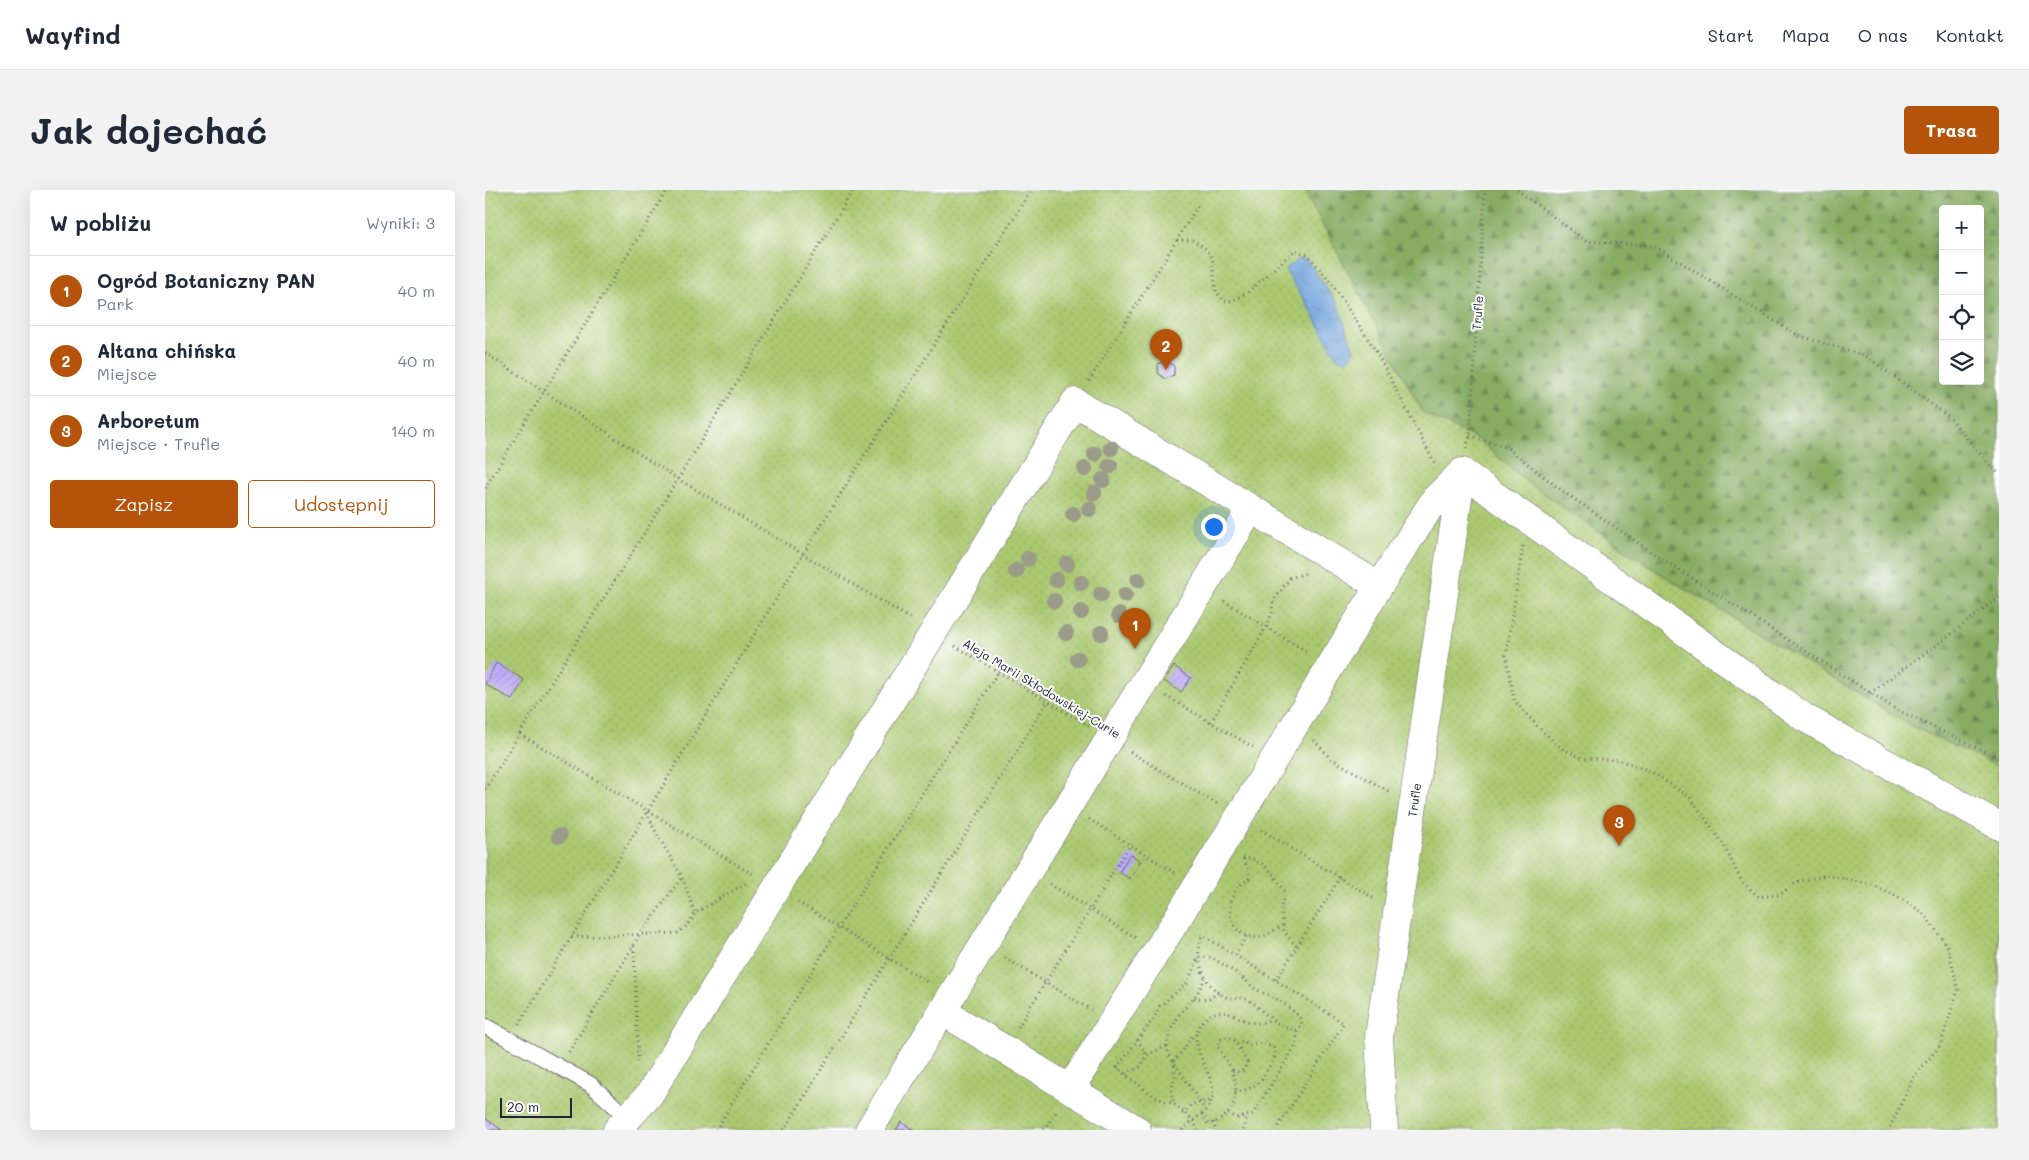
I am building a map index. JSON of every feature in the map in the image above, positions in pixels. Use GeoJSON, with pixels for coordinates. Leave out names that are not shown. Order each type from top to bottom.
{"type":"FeatureCollection","features":[{"type":"Feature","properties":{"kind":"street"},"geometry":{"type":"LineString","coordinates":[[630,1126],[1075,402],[1379,586]]}},
{"type":"Feature","properties":{"kind":"street"},"geometry":{"type":"LineString","coordinates":[[1070,1089],[1177,919],[1379,586],[1435,499],[1454,479],[1529,520],[1805,718],[1999,826]]}},
{"type":"Feature","properties":{"kind":"street","name":"Trufle"},"geometry":{"type":"LineString","coordinates":[[1384,1130],[1379,1036],[1415,796],[1454,479]]}},
{"type":"Feature","properties":{"kind":"street"},"geometry":{"type":"LineString","coordinates":[[869,1130],[1251,509]]}},
{"type":"Feature","properties":{"kind":"street"},"geometry":{"type":"LineString","coordinates":[[946,1003],[1004,1048],[1137,1130]]}},
{"type":"Feature","properties":{"kind":"lane"},"geometry":{"type":"LineString","coordinates":[[485,1026],[590,1084],[630,1126]]}},
{"type":"Feature","properties":{"kind":"path"},"geometry":{"type":"LineString","coordinates":[[485,488],[667,190]]}},
{"type":"Feature","properties":{"kind":"path"},"geometry":{"type":"LineString","coordinates":[[485,789],[678,479],[853,190]]}},
{"type":"Feature","properties":{"kind":"path"},"geometry":{"type":"LineString","coordinates":[[510,1040],[803,554],[1031,190]]}},
{"type":"Feature","properties":{"kind":"path","name":"Trufle"},"geometry":{"type":"LineString","coordinates":[[1485,190],[1470,436],[1506,447],[1561,490],[1656,555],[1870,693]]}},
{"type":"Feature","properties":{"kind":"path"},"geometry":{"type":"LineString","coordinates":[[1517,190],[1586,241],[1654,246],[1797,335],[1866,356],[1949,417],[1999,474]]}},
{"type":"Feature","properties":{"kind":"path"},"geometry":{"type":"LineString","coordinates":[[1075,402],[1198,206]]}},
{"type":"Feature","properties":{"kind":"path"},"geometry":{"type":"LineString","coordinates":[[1177,240],[1192,240],[1204,248],[1212,257],[1216,292],[1224,301],[1232,301],[1247,292],[1295,250],[1308,255],[1330,281],[1377,353],[1425,443],[1454,479]]}},
{"type":"Feature","properties":{"kind":"path","name":"Aleja Marii Skłodowskiej-Curie"},"geometry":{"type":"LineString","coordinates":[[485,353],[678,479],[1397,913]]}},
{"type":"Feature","properties":{"kind":"path"},"geometry":{"type":"LineString","coordinates":[[1529,520],[1520,558],[1505,655],[1514,700],[1538,727],[1561,748],[1582,758],[1619,760],[1653,772],[1690,797],[1723,844],[1742,882],[1759,897],[1779,895],[1797,882],[1826,875],[1869,884],[1897,896],[1923,913],[1948,946],[1958,990],[1940,1046],[1914,1076],[1889,1130]]}},
{"type":"Feature","properties":{"kind":"path"},"geometry":{"type":"LineString","coordinates":[[1211,722],[1266,627],[1273,613],[1273,601],[1289,578],[1325,566],[1335,559]]}},
{"type":"Feature","properties":{"kind":"path"},"geometry":{"type":"LineString","coordinates":[[1202,588],[1330,666]]}},
{"type":"Feature","properties":{"kind":"path"},"geometry":{"type":"LineString","coordinates":[[1999,597],[1870,693],[1897,710],[1999,758]]}},
{"type":"Feature","properties":{"kind":"path"},"geometry":{"type":"LineString","coordinates":[[716,1130],[839,927],[998,672]]}},
{"type":"Feature","properties":{"kind":"path"},"geometry":{"type":"LineString","coordinates":[[1144,682],[1273,760]]}},
{"type":"Feature","properties":{"kind":"path"},"geometry":{"type":"LineString","coordinates":[[784,1130],[1047,702]]}},
{"type":"Feature","properties":{"kind":"path"},"geometry":{"type":"LineString","coordinates":[[1297,721],[1330,758],[1387,792],[1415,796]]}},
{"type":"Feature","properties":{"kind":"path"},"geometry":{"type":"LineString","coordinates":[[520,734],[757,877],[695,913],[687,926],[677,932],[572,937]]}},
{"type":"Feature","properties":{"kind":"path"},"geometry":{"type":"LineString","coordinates":[[1068,805],[1196,887]]}},
{"type":"Feature","properties":{"kind":"path"},"geometry":{"type":"LineString","coordinates":[[647,812],[653,827],[682,877],[695,913]]}},
{"type":"Feature","properties":{"kind":"path"},"geometry":{"type":"LineString","coordinates":[[1004,1048],[1130,845]]}},
{"type":"Feature","properties":{"kind":"path"},"geometry":{"type":"LineString","coordinates":[[1215,856],[1225,862],[1250,858],[1262,864],[1275,877],[1285,892],[1281,909],[1284,931],[1297,947]]}},
{"type":"Feature","properties":{"kind":"path"},"geometry":{"type":"LineString","coordinates":[[1243,858],[1250,876],[1248,880],[1241,883],[1235,890],[1230,901],[1229,914],[1237,929],[1246,936],[1259,937],[1283,925]]}},
{"type":"Feature","properties":{"kind":"path"},"geometry":{"type":"LineString","coordinates":[[1028,870],[1157,951]]}},
{"type":"Feature","properties":{"kind":"path"},"geometry":{"type":"LineString","coordinates":[[560,1068],[641,933],[682,877]]}},
{"type":"Feature","properties":{"kind":"path"},"geometry":{"type":"LineString","coordinates":[[1276,980],[1340,878]]}},
{"type":"Feature","properties":{"kind":"path"},"geometry":{"type":"LineString","coordinates":[[775,888],[888,958],[946,1003]]}},
{"type":"Feature","properties":{"kind":"path"},"geometry":{"type":"LineString","coordinates":[[1177,919],[1344,1023],[1276,1130]]}},
{"type":"Feature","properties":{"kind":"path"},"geometry":{"type":"LineString","coordinates":[[1117,1068],[1154,1018],[1160,1006],[1187,983],[1199,957],[1202,934]]}},
{"type":"Feature","properties":{"kind":"path"},"geometry":{"type":"LineString","coordinates":[[1236,956],[1246,936]]}},
{"type":"Feature","properties":{"kind":"path"},"geometry":{"type":"LineString","coordinates":[[634,945],[639,1086],[649,1095]]}},
{"type":"Feature","properties":{"kind":"path"},"geometry":{"type":"LineString","coordinates":[[983,945],[1112,1022]]}},
{"type":"Feature","properties":{"kind":"path"},"geometry":{"type":"LineString","coordinates":[[1199,957],[1205,978],[1212,988],[1228,998],[1245,998],[1261,1009],[1270,1020],[1286,1029],[1297,1030]]}},
{"type":"Feature","properties":{"kind":"path"},"geometry":{"type":"LineString","coordinates":[[1199,957],[1211,957],[1237,973],[1255,990],[1279,1000],[1299,1016],[1302,1024],[1297,1030],[1297,1043],[1260,1106],[1253,1114],[1239,1118],[1228,1114]]}},
{"type":"Feature","properties":{"kind":"path"},"geometry":{"type":"LineString","coordinates":[[1205,978],[1194,998],[1179,1015],[1170,1032],[1167,1046],[1169,1055],[1205,1110]]}},
{"type":"Feature","properties":{"kind":"path"},"geometry":{"type":"LineString","coordinates":[[1194,998],[1209,999],[1219,992]]}},
{"type":"Feature","properties":{"kind":"path"},"geometry":{"type":"LineString","coordinates":[[1174,1060],[1183,1054],[1190,1038],[1196,1034],[1202,1022],[1211,1014],[1225,1012],[1254,1024],[1264,1024],[1270,1020]]}},
{"type":"Feature","properties":{"kind":"path"},"geometry":{"type":"LineString","coordinates":[[1182,1130],[1192,1119],[1202,1114],[1211,1101],[1213,1092],[1212,1082],[1198,1052],[1196,1034]]}},
{"type":"Feature","properties":{"kind":"path"},"geometry":{"type":"LineString","coordinates":[[1202,1114],[1208,1124],[1214,1122],[1228,1114],[1234,1103],[1235,1092],[1232,1070],[1218,1047],[1221,1040],[1226,1037],[1234,1039],[1247,1062],[1244,1070],[1239,1072],[1232,1070]]}},
{"type":"Feature","properties":{"kind":"path"},"geometry":{"type":"LineString","coordinates":[[1137,1040],[1147,1055]]}},
{"type":"Feature","properties":{"kind":"path"},"geometry":{"type":"LineString","coordinates":[[1235,1092],[1249,1090],[1258,1084],[1275,1057],[1274,1048],[1264,1043],[1249,1045],[1244,1041],[1237,1043]]}},
{"type":"Feature","properties":{"kind":"path"},"geometry":{"type":"LineString","coordinates":[[1126,1074],[1140,1067],[1147,1055],[1167,1046]]}},
{"type":"Feature","properties":{"kind":"path"},"geometry":{"type":"LineString","coordinates":[[1093,1052],[1126,1074],[1155,1097],[1174,1104]]}},
{"type":"Feature","properties":{"kind":"path"},"geometry":{"type":"LineString","coordinates":[[1174,1060],[1175,1075],[1171,1094],[1174,1104],[1183,1114],[1192,1119],[1198,1130]]}},
{"type":"Feature","properties":{"kind":"path"},"geometry":{"type":"LineString","coordinates":[[1183,1114],[1192,1104],[1211,1101]]}},
{"type":"Feature","properties":{"kind":"path"},"geometry":{"type":"LineString","coordinates":[[1243,1130],[1246,1116]]}},
{"type":"Feature","properties":{"kind":"path"},"geometry":{"type":"LineString","coordinates":[[1214,1122],[1215,1130]]}},
{"type":"Feature","properties":{"kind":"green space"},"geometry":{"type":"Polygon","coordinates":[[[485,190],[1304,190],[1423,413],[1477,439],[1528,483],[1656,571],[1913,727],[1999,767],[1999,1130],[485,1130],[485,190]]]}},
{"type":"Feature","properties":{"kind":"green space"},"geometry":{"type":"Polygon","coordinates":[[[1304,190],[1999,190],[1999,1130],[1961,749],[1913,727],[1656,571],[1528,483],[1477,439],[1423,413],[1304,190]]]}},
{"type":"Feature","properties":{"kind":"water"},"geometry":{"type":"Polygon","coordinates":[[[1298,259],[1307,260],[1337,303],[1354,351],[1347,361],[1337,358],[1311,311],[1285,270],[1298,259]]]}},
{"type":"Feature","properties":{"kind":"building"},"geometry":{"type":"Polygon","coordinates":[[[1167,360],[1174,366],[1174,375],[1165,379],[1158,373],[1158,364],[1167,360]]]}},
{"type":"Feature","properties":{"kind":"building"},"geometry":{"type":"Polygon","coordinates":[[[496,663],[524,680],[512,700],[485,684],[496,663]]]}},
{"type":"Feature","properties":{"kind":"building"},"geometry":{"type":"Polygon","coordinates":[[[1174,666],[1191,678],[1181,692],[1164,681],[1174,666]]]}},
{"type":"Feature","properties":{"kind":"building"},"geometry":{"type":"Polygon","coordinates":[[[1130,854],[1141,861],[1130,879],[1119,872],[1130,854]]]}},
{"type":"Feature","properties":{"kind":"building"},"geometry":{"type":"Polygon","coordinates":[[[485,1118],[502,1130],[485,1130],[485,1118]]]}},
{"type":"Feature","properties":{"kind":"building"},"geometry":{"type":"Polygon","coordinates":[[[901,1122],[914,1130],[896,1130],[901,1122]]]}},
{"type":"Feature","properties":{"kind":"place","name":"Altana chińska"},"geometry":{"type":"Point","coordinates":[1166,370]}},
{"type":"Feature","properties":{"kind":"place","name":"Ogród Botaniczny PAN"},"geometry":{"type":"Point","coordinates":[1135,649]}},
{"type":"Feature","properties":{"kind":"place","name":"Arboretum"},"geometry":{"type":"Point","coordinates":[1619,846]}}]}
